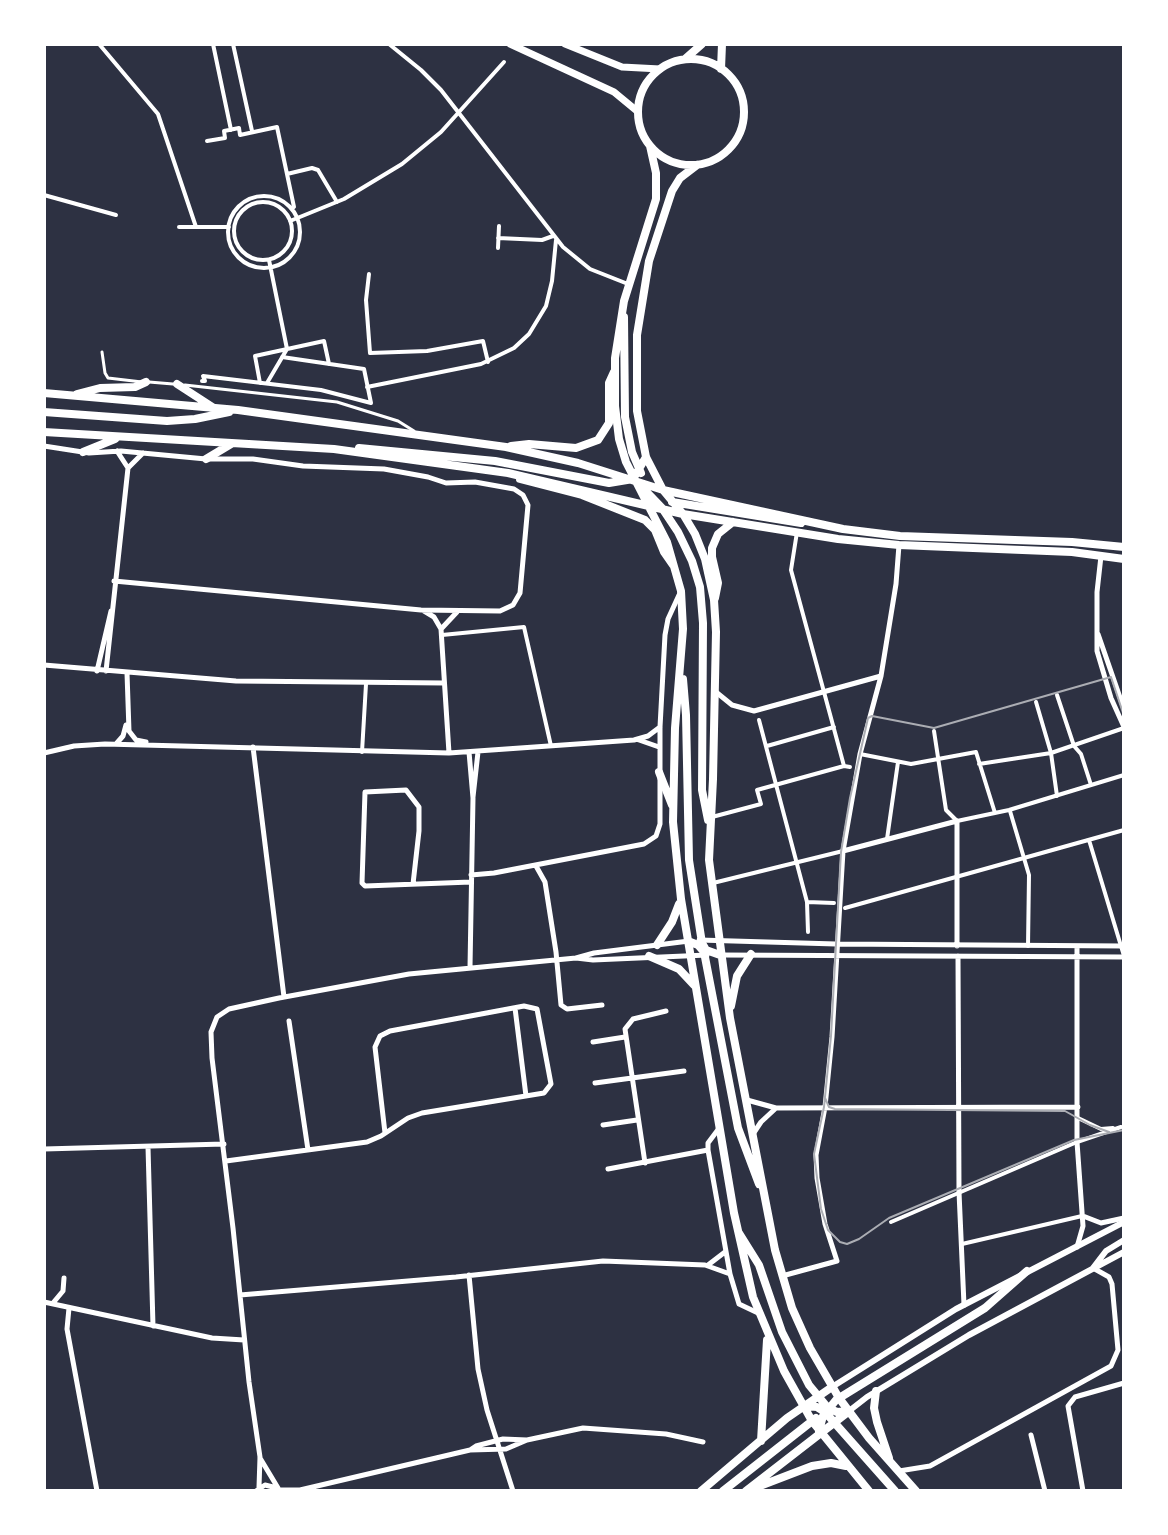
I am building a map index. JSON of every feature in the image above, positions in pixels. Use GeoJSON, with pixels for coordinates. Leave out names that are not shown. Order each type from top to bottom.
{"type":"FeatureCollection","features":[{"type":"Feature","properties":{"kind":"main road"},"geometry":{"type":"LineString","coordinates":[[510,44],[614,92],[637,111]]}},
{"type":"Feature","properties":{"kind":"main road"},"geometry":{"type":"LineString","coordinates":[[565,44],[622,67],[660,69],[684,60],[702,44]]}},
{"type":"Feature","properties":{"kind":"main road"},"geometry":{"type":"LineString","coordinates":[[721,69],[722,44]]}},
{"type":"Feature","properties":{"kind":"main road"},"geometry":{"type":"LineString","coordinates":[[684,60],[704,61],[721,69],[732,79],[744,108],[743,124],[727,151],[697,165],[680,178],[672,191],[654,244],[642,295],[637,335],[637,411],[646,457],[663,490],[661,529],[681,591],[683,629],[673,809],[674,854],[749,1284],[768,1336],[803,1406],[819,1432],[869,1491]]}},
{"type":"Feature","properties":{"kind":"main road"},"geometry":{"type":"LineString","coordinates":[[660,69],[644,87],[637,111],[642,133],[661,156],[674,163],[697,165]]}},
{"type":"Feature","properties":{"kind":"main road"},"geometry":{"type":"LineString","coordinates":[[650,146],[656,173],[656,199],[624,301],[615,371],[616,422],[633,479],[661,504],[683,514],[797,532],[1124,559]]}},
{"type":"Feature","properties":{"kind":"main road"},"geometry":{"type":"LineString","coordinates":[[624,301],[625,417],[632,452],[647,484],[687,549],[702,599],[702,790],[710,820]]}},
{"type":"Feature","properties":{"kind":"main road"},"geometry":{"type":"LineString","coordinates":[[506,447],[529,444],[583,448],[598,440],[609,423],[609,383],[615,371]]}},
{"type":"Feature","properties":{"kind":"main road"},"geometry":{"type":"LineString","coordinates":[[73,396],[100,388],[135,387],[146,382]]}},
{"type":"Feature","properties":{"kind":"main road"},"geometry":{"type":"LineString","coordinates":[[177,384],[214,408]]}},
{"type":"Feature","properties":{"kind":"main road"},"geometry":{"type":"LineString","coordinates":[[44,393],[238,410],[506,447],[578,463],[663,490],[899,540],[1072,542],[1124,547]]}},
{"type":"Feature","properties":{"kind":"main road"},"geometry":{"type":"LineString","coordinates":[[44,412],[167,421],[238,410]]}},
{"type":"Feature","properties":{"kind":"main road"},"geometry":{"type":"LineString","coordinates":[[44,432],[334,449],[508,473],[661,504],[791,523],[807,521]]}},
{"type":"Feature","properties":{"kind":"main road"},"geometry":{"type":"LineString","coordinates":[[83,452],[124,437]]}},
{"type":"Feature","properties":{"kind":"main road"},"geometry":{"type":"LineString","coordinates":[[206,459],[235,442]]}},
{"type":"Feature","properties":{"kind":"main road"},"geometry":{"type":"LineString","coordinates":[[334,449],[381,448],[467,457],[609,483],[633,479],[646,457]]}},
{"type":"Feature","properties":{"kind":"main road"},"geometry":{"type":"LineString","coordinates":[[508,473],[528,483],[582,495],[645,520],[655,530],[666,557],[676,568]]}},
{"type":"Feature","properties":{"kind":"main road"},"geometry":{"type":"LineString","coordinates":[[683,514],[705,559],[714,600],[710,884],[730,1018],[781,1276],[799,1325],[832,1387],[890,1463],[916,1491]]}},
{"type":"Feature","properties":{"kind":"main road"},"geometry":{"type":"LineString","coordinates":[[714,600],[718,583],[712,548],[718,534],[734,522]]}},
{"type":"Feature","properties":{"kind":"main road"},"geometry":{"type":"LineString","coordinates":[[681,662],[686,715],[689,860],[701,940],[706,950],[720,955]]}},
{"type":"Feature","properties":{"kind":"main road"},"geometry":{"type":"LineString","coordinates":[[659,772],[673,809]]}},
{"type":"Feature","properties":{"kind":"main road"},"geometry":{"type":"LineString","coordinates":[[657,945],[672,922],[681,899]]}},
{"type":"Feature","properties":{"kind":"main road"},"geometry":{"type":"LineString","coordinates":[[688,941],[698,945],[704,955],[738,1128],[764,1195]]}},
{"type":"Feature","properties":{"kind":"main road"},"geometry":{"type":"LineString","coordinates":[[730,1018],[735,981],[751,954]]}},
{"type":"Feature","properties":{"kind":"main road"},"geometry":{"type":"LineString","coordinates":[[649,956],[679,969],[696,988]]}},
{"type":"Feature","properties":{"kind":"main road"},"geometry":{"type":"LineString","coordinates":[[737,1229],[759,1265],[787,1343],[817,1397],[895,1491]]}},
{"type":"Feature","properties":{"kind":"main road"},"geometry":{"type":"LineString","coordinates":[[723,1491],[839,1398],[985,1308],[1027,1271]]}},
{"type":"Feature","properties":{"kind":"main road"},"geometry":{"type":"LineString","coordinates":[[761,1441],[768,1336]]}},
{"type":"Feature","properties":{"kind":"main road"},"geometry":{"type":"LineString","coordinates":[[701,1491],[787,1418],[832,1387]]}},
{"type":"Feature","properties":{"kind":"main road"},"geometry":{"type":"LineString","coordinates":[[819,1432],[832,1387]]}},
{"type":"Feature","properties":{"kind":"main road"},"geometry":{"type":"LineString","coordinates":[[876,1391],[874,1408],[890,1463]]}},
{"type":"Feature","properties":{"kind":"main road"},"geometry":{"type":"LineString","coordinates":[[803,1406],[849,1411]]}},
{"type":"Feature","properties":{"kind":"main road"},"geometry":{"type":"LineString","coordinates":[[747,1491],[849,1411]]}},
{"type":"Feature","properties":{"kind":"main road"},"geometry":{"type":"LineString","coordinates":[[747,1491],[812,1466],[831,1463],[847,1467]]}},
{"type":"Feature","properties":{"kind":"street"},"geometry":{"type":"LineString","coordinates":[[99,44],[158,114],[196,227]]}},
{"type":"Feature","properties":{"kind":"street"},"geometry":{"type":"LineString","coordinates":[[213,44],[231,130]]}},
{"type":"Feature","properties":{"kind":"street"},"geometry":{"type":"LineString","coordinates":[[233,44],[253,132]]}},
{"type":"Feature","properties":{"kind":"street"},"geometry":{"type":"LineString","coordinates":[[389,44],[432,80],[569,253],[590,269],[628,284]]}},
{"type":"Feature","properties":{"kind":"street"},"geometry":{"type":"LineString","coordinates":[[290,221],[337,202],[402,164],[432,141],[504,62]]}},
{"type":"Feature","properties":{"kind":"street"},"geometry":{"type":"LineString","coordinates":[[207,141],[225,138],[224,131],[239,128],[240,135],[277,127],[292,208]]}},
{"type":"Feature","properties":{"kind":"street"},"geometry":{"type":"LineString","coordinates":[[287,174],[312,168],[318,170],[337,202]]}},
{"type":"Feature","properties":{"kind":"street"},"geometry":{"type":"LineString","coordinates":[[44,195],[116,215]]}},
{"type":"Feature","properties":{"kind":"street"},"geometry":{"type":"LineString","coordinates":[[272,197],[292,208],[301,229],[297,247],[286,261],[270,268],[252,266],[237,256],[229,239],[231,227],[255,198],[272,197]]}},
{"type":"Feature","properties":{"kind":"street"},"geometry":{"type":"LineString","coordinates":[[231,227],[243,252],[252,258],[269,260],[279,256],[290,244],[290,221],[277,206],[255,198]]}},
{"type":"Feature","properties":{"kind":"street"},"geometry":{"type":"LineString","coordinates":[[498,248],[499,226]]}},
{"type":"Feature","properties":{"kind":"street"},"geometry":{"type":"LineString","coordinates":[[179,227],[231,227]]}},
{"type":"Feature","properties":{"kind":"street"},"geometry":{"type":"LineString","coordinates":[[498,238],[542,240],[554,237]]}},
{"type":"Feature","properties":{"kind":"street"},"geometry":{"type":"LineString","coordinates":[[367,387],[488,362],[514,348],[539,320],[551,290],[554,237]]}},
{"type":"Feature","properties":{"kind":"street"},"geometry":{"type":"LineString","coordinates":[[267,383],[287,349],[269,260]]}},
{"type":"Feature","properties":{"kind":"street"},"geometry":{"type":"LineString","coordinates":[[369,274],[366,300],[370,353],[427,351],[483,341],[488,362]]}},
{"type":"Feature","properties":{"kind":"street"},"geometry":{"type":"LineString","coordinates":[[260,383],[255,356],[324,341],[329,364]]}},
{"type":"Feature","properties":{"kind":"street"},"geometry":{"type":"LineString","coordinates":[[202,381],[205,381],[203,376],[329,391],[371,403],[364,369],[282,357]]}},
{"type":"Feature","properties":{"kind":"street"},"geometry":{"type":"LineString","coordinates":[[44,446],[83,452],[117,451],[206,459],[253,459],[311,466],[370,467],[446,483],[475,482],[514,489],[523,495],[528,505],[518,598],[509,608],[500,611],[421,610],[114,581]]}},
{"type":"Feature","properties":{"kind":"street"},"geometry":{"type":"LineString","coordinates":[[117,451],[128,468]]}},
{"type":"Feature","properties":{"kind":"street"},"geometry":{"type":"LineString","coordinates":[[106,671],[128,468],[143,453]]}},
{"type":"Feature","properties":{"kind":"street"},"geometry":{"type":"LineString","coordinates":[[710,820],[761,804],[757,790],[847,766],[791,570],[797,532]]}},
{"type":"Feature","properties":{"kind":"street"},"geometry":{"type":"LineString","coordinates":[[781,1276],[837,1261],[825,1224],[816,1155],[825,1107],[843,851],[860,754],[881,676],[896,584],[899,540]]}},
{"type":"Feature","properties":{"kind":"street"},"geometry":{"type":"LineString","coordinates":[[979,764],[1051,753],[1124,728],[1097,651],[1097,592],[1101,556]]}},
{"type":"Feature","properties":{"kind":"street"},"geometry":{"type":"LineString","coordinates":[[471,875],[644,844],[656,836],[660,824],[660,727],[665,631],[681,591]]}},
{"type":"Feature","properties":{"kind":"street"},"geometry":{"type":"LineString","coordinates":[[97,671],[111,610]]}},
{"type":"Feature","properties":{"kind":"street"},"geometry":{"type":"LineString","coordinates":[[421,610],[434,617],[442,632],[449,753]]}},
{"type":"Feature","properties":{"kind":"street"},"geometry":{"type":"LineString","coordinates":[[442,632],[460,611]]}},
{"type":"Feature","properties":{"kind":"street"},"geometry":{"type":"LineString","coordinates":[[442,632],[524,627],[551,746]]}},
{"type":"Feature","properties":{"kind":"street"},"geometry":{"type":"LineString","coordinates":[[1097,633],[1124,709]]}},
{"type":"Feature","properties":{"kind":"street"},"geometry":{"type":"LineString","coordinates":[[44,665],[236,681],[444,683]]}},
{"type":"Feature","properties":{"kind":"street"},"geometry":{"type":"LineString","coordinates":[[115,745],[124,734],[127,720],[127,673]]}},
{"type":"Feature","properties":{"kind":"street"},"geometry":{"type":"LineString","coordinates":[[715,691],[732,705],[754,711],[881,676]]}},
{"type":"Feature","properties":{"kind":"street"},"geometry":{"type":"LineString","coordinates":[[362,752],[366,684]]}},
{"type":"Feature","properties":{"kind":"street"},"geometry":{"type":"LineString","coordinates":[[1057,695],[1091,785]]}},
{"type":"Feature","properties":{"kind":"street"},"geometry":{"type":"LineString","coordinates":[[1036,702],[1051,753],[1057,796]]}},
{"type":"Feature","properties":{"kind":"street"},"geometry":{"type":"LineString","coordinates":[[127,720],[133,739],[162,746]]}},
{"type":"Feature","properties":{"kind":"street"},"geometry":{"type":"LineString","coordinates":[[759,720],[798,863],[807,902],[808,932]]}},
{"type":"Feature","properties":{"kind":"street"},"geometry":{"type":"LineString","coordinates":[[44,753],[78,746],[115,745],[478,752],[634,740],[648,736],[660,727]]}},
{"type":"Feature","properties":{"kind":"street"},"geometry":{"type":"LineString","coordinates":[[766,747],[834,727]]}},
{"type":"Feature","properties":{"kind":"street"},"geometry":{"type":"LineString","coordinates":[[934,731],[946,810],[957,821],[957,946]]}},
{"type":"Feature","properties":{"kind":"street"},"geometry":{"type":"LineString","coordinates":[[634,740],[660,747]]}},
{"type":"Feature","properties":{"kind":"street"},"geometry":{"type":"LineString","coordinates":[[253,747],[284,997]]}},
{"type":"Feature","properties":{"kind":"street"},"geometry":{"type":"LineString","coordinates":[[469,752],[473,798]]}},
{"type":"Feature","properties":{"kind":"street"},"geometry":{"type":"LineString","coordinates":[[470,967],[473,798],[478,752]]}},
{"type":"Feature","properties":{"kind":"street"},"geometry":{"type":"LineString","coordinates":[[860,754],[911,764],[976,752],[995,813]]}},
{"type":"Feature","properties":{"kind":"street"},"geometry":{"type":"LineString","coordinates":[[887,840],[898,762]]}},
{"type":"Feature","properties":{"kind":"street"},"geometry":{"type":"LineString","coordinates":[[710,884],[1009,810],[1124,775]]}},
{"type":"Feature","properties":{"kind":"street"},"geometry":{"type":"LineString","coordinates":[[413,884],[419,807],[406,790],[365,792],[362,883],[368,887],[471,882]]}},
{"type":"Feature","properties":{"kind":"street"},"geometry":{"type":"LineString","coordinates":[[1009,810],[1029,875],[1028,946]]}},
{"type":"Feature","properties":{"kind":"street"},"geometry":{"type":"LineString","coordinates":[[845,908],[1124,830]]}},
{"type":"Feature","properties":{"kind":"street"},"geometry":{"type":"LineString","coordinates":[[576,958],[751,954],[1124,957],[1089,840]]}},
{"type":"Feature","properties":{"kind":"street"},"geometry":{"type":"LineString","coordinates":[[536,865],[545,882],[563,1007],[602,1005]]}},
{"type":"Feature","properties":{"kind":"street"},"geometry":{"type":"LineString","coordinates":[[807,902],[834,903]]}},
{"type":"Feature","properties":{"kind":"street"},"geometry":{"type":"LineString","coordinates":[[258,1489],[260,1457],[211,1048],[214,1021],[229,1009],[379,978],[576,958],[701,940],[1122,946]]}},
{"type":"Feature","properties":{"kind":"street"},"geometry":{"type":"LineString","coordinates":[[1077,946],[1077,1142],[1082,1216],[1077,1247]]}},
{"type":"Feature","properties":{"kind":"street"},"geometry":{"type":"LineString","coordinates":[[947,956],[958,968]]}},
{"type":"Feature","properties":{"kind":"street"},"geometry":{"type":"LineString","coordinates":[[958,956],[959,1192],[964,1305]]}},
{"type":"Feature","properties":{"kind":"street"},"geometry":{"type":"LineString","coordinates":[[226,1161],[367,1142],[385,1133],[401,1121],[422,1113],[544,1093],[551,1084],[539,1012],[531,1006],[515,1008],[390,1031],[380,1036],[375,1047],[385,1133]]}},
{"type":"Feature","properties":{"kind":"street"},"geometry":{"type":"LineString","coordinates":[[515,1008],[526,1096]]}},
{"type":"Feature","properties":{"kind":"street"},"geometry":{"type":"LineString","coordinates":[[645,1163],[625,1029],[628,1022],[666,1011]]}},
{"type":"Feature","properties":{"kind":"street"},"geometry":{"type":"LineString","coordinates":[[289,1021],[308,1150]]}},
{"type":"Feature","properties":{"kind":"street"},"geometry":{"type":"LineString","coordinates":[[593,1042],[625,1037]]}},
{"type":"Feature","properties":{"kind":"street"},"geometry":{"type":"LineString","coordinates":[[595,1083],[684,1071]]}},
{"type":"Feature","properties":{"kind":"street"},"geometry":{"type":"LineString","coordinates":[[746,1099],[776,1108],[1078,1107]]}},
{"type":"Feature","properties":{"kind":"street"},"geometry":{"type":"LineString","coordinates":[[753,1135],[776,1108]]}},
{"type":"Feature","properties":{"kind":"street"},"geometry":{"type":"LineString","coordinates":[[1078,1118],[1101,1129],[1122,1126]]}},
{"type":"Feature","properties":{"kind":"street"},"geometry":{"type":"LineString","coordinates":[[603,1125],[637,1120]]}},
{"type":"Feature","properties":{"kind":"street"},"geometry":{"type":"LineString","coordinates":[[891,1222],[1077,1142],[1122,1126]]}},
{"type":"Feature","properties":{"kind":"street"},"geometry":{"type":"LineString","coordinates":[[720,1127],[711,1139],[708,1150],[730,1274],[739,1304],[759,1313]]}},
{"type":"Feature","properties":{"kind":"street"},"geometry":{"type":"LineString","coordinates":[[44,1149],[224,1144]]}},
{"type":"Feature","properties":{"kind":"street"},"geometry":{"type":"LineString","coordinates":[[148,1146],[153,1326]]}},
{"type":"Feature","properties":{"kind":"street"},"geometry":{"type":"LineString","coordinates":[[608,1169],[708,1150]]}},
{"type":"Feature","properties":{"kind":"street"},"geometry":{"type":"LineString","coordinates":[[960,1245],[1082,1216],[1101,1223],[1124,1220]]}},
{"type":"Feature","properties":{"kind":"street"},"geometry":{"type":"LineString","coordinates":[[832,1387],[964,1305],[1124,1220]]}},
{"type":"Feature","properties":{"kind":"street"},"geometry":{"type":"LineString","coordinates":[[1093,1268],[1106,1251],[1124,1240]]}},
{"type":"Feature","properties":{"kind":"street"},"geometry":{"type":"LineString","coordinates":[[705,1265],[726,1252]]}},
{"type":"Feature","properties":{"kind":"street"},"geometry":{"type":"LineString","coordinates":[[849,1411],[876,1391],[969,1335],[1124,1252]]}},
{"type":"Feature","properties":{"kind":"street"},"geometry":{"type":"LineString","coordinates":[[240,1295],[603,1261],[705,1265],[730,1274]]}},
{"type":"Feature","properties":{"kind":"street"},"geometry":{"type":"LineString","coordinates":[[898,1471],[930,1466],[1111,1366],[1118,1354],[1112,1284],[1109,1277],[1093,1268]]}},
{"type":"Feature","properties":{"kind":"street"},"geometry":{"type":"LineString","coordinates":[[469,1275],[478,1369],[496,1441],[513,1491]]}},
{"type":"Feature","properties":{"kind":"street"},"geometry":{"type":"LineString","coordinates":[[64,1278],[63,1291],[69,1308],[67,1329],[97,1491]]}},
{"type":"Feature","properties":{"kind":"street"},"geometry":{"type":"LineString","coordinates":[[53,1304],[63,1291]]}},
{"type":"Feature","properties":{"kind":"street"},"geometry":{"type":"LineString","coordinates":[[44,1302],[212,1338],[244,1340]]}},
{"type":"Feature","properties":{"kind":"street"},"geometry":{"type":"LineString","coordinates":[[1083,1491],[1067,1410],[1069,1402],[1079,1395],[1124,1383]]}},
{"type":"Feature","properties":{"kind":"street"},"geometry":{"type":"LineString","coordinates":[[258,1489],[265,1485],[299,1490],[470,1450],[499,1450],[527,1440],[583,1428],[666,1434],[703,1442]]}},
{"type":"Feature","properties":{"kind":"street"},"geometry":{"type":"LineString","coordinates":[[1031,1435],[1045,1491]]}},
{"type":"Feature","properties":{"kind":"street"},"geometry":{"type":"LineString","coordinates":[[470,1450],[496,1441],[527,1440]]}},
{"type":"Feature","properties":{"kind":"street"},"geometry":{"type":"LineString","coordinates":[[260,1457],[279,1489]]}},
{"type":"Feature","properties":{"kind":"lane"},"geometry":{"type":"LineString","coordinates":[[102,352],[108,378],[346,404],[403,423],[417,433]]}},
{"type":"Feature","properties":{"kind":"tram line"},"geometry":{"type":"LineString","coordinates":[[1124,716],[1111,677],[934,728],[872,716],[868,718],[841,852],[831,1036],[824,1107],[814,1154],[821,1209],[828,1230],[840,1242],[847,1244],[889,1218],[1074,1140],[1124,1130]]}},
{"type":"Feature","properties":{"kind":"tram line"},"geometry":{"type":"LineString","coordinates":[[825,1098],[829,1107],[835,1109],[1065,1111],[1109,1132]]}}]}
